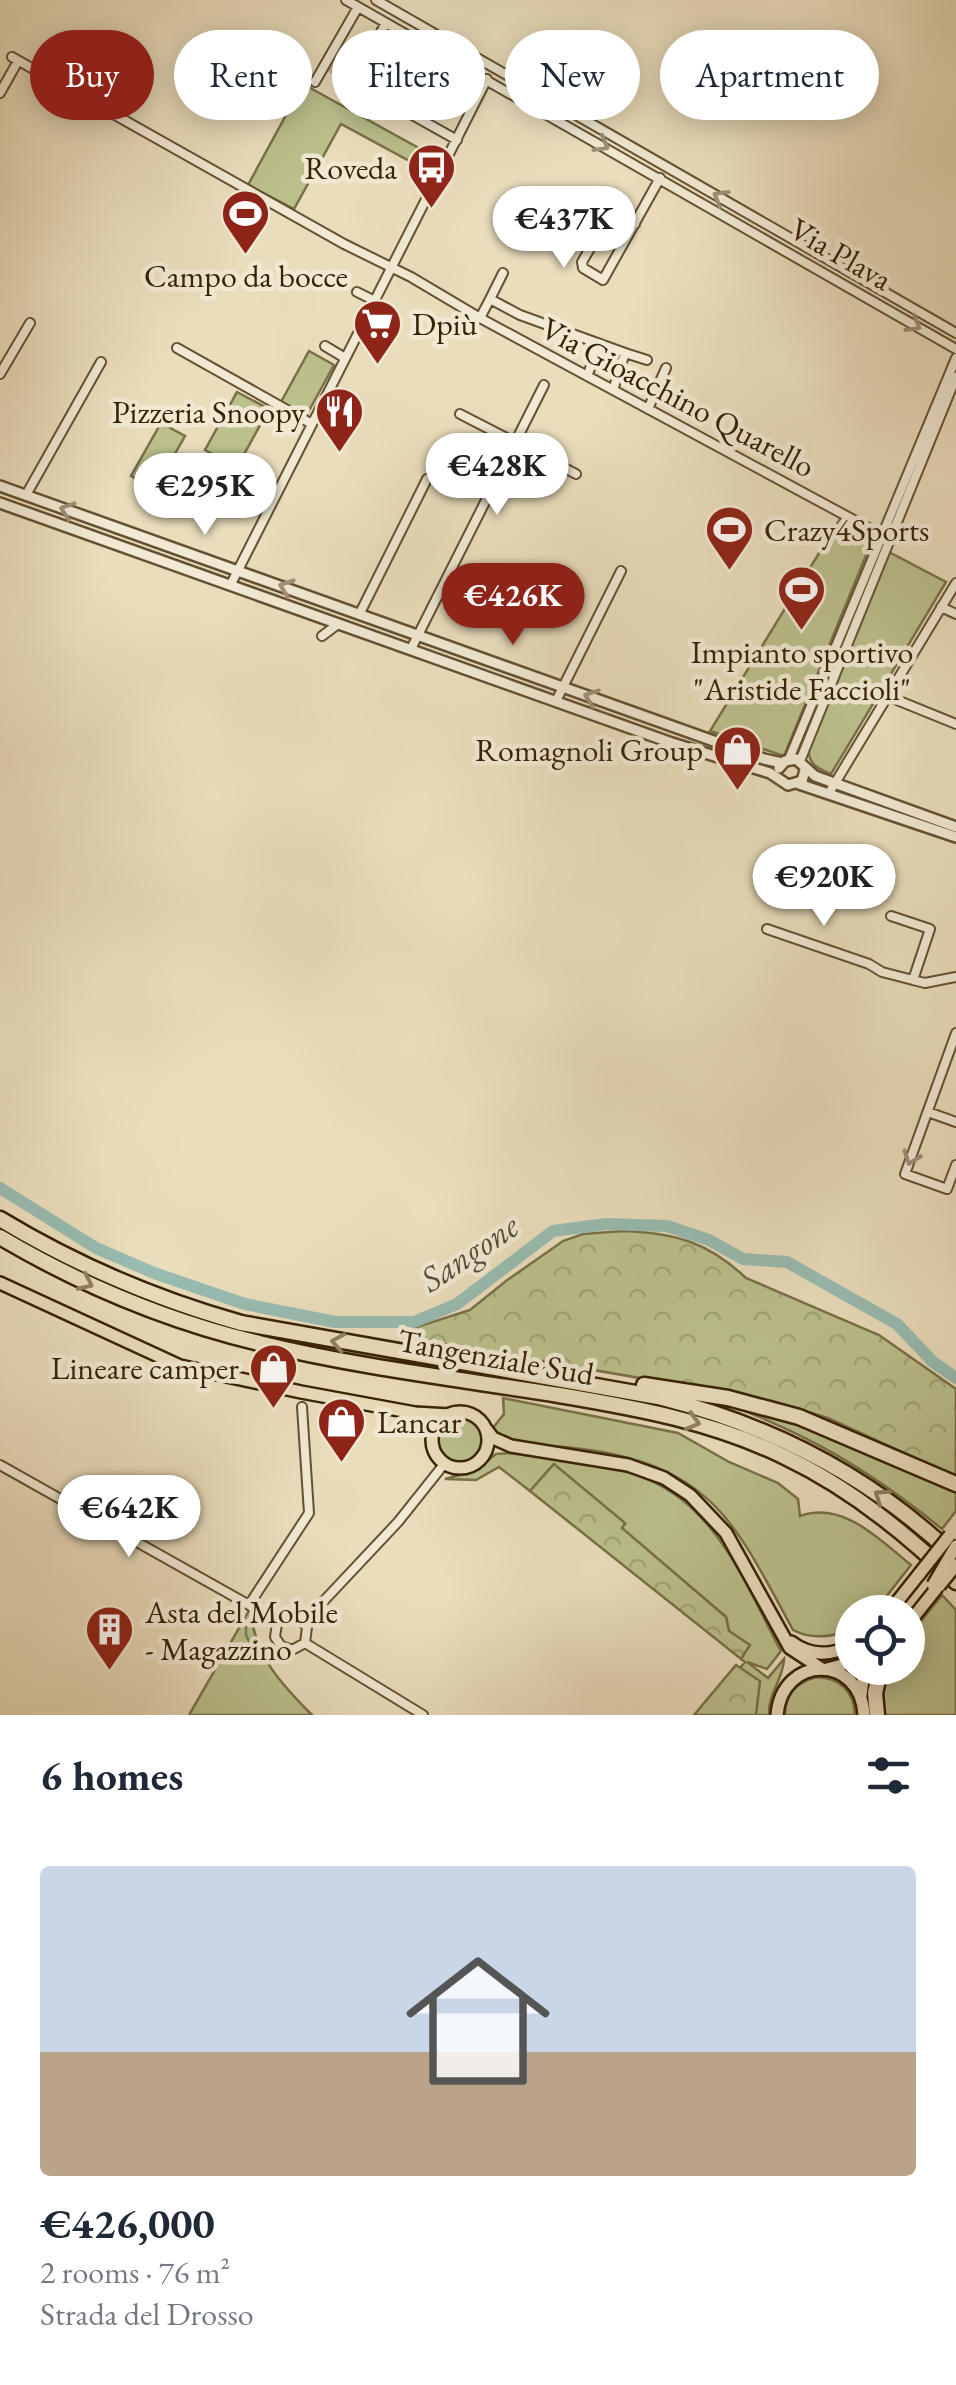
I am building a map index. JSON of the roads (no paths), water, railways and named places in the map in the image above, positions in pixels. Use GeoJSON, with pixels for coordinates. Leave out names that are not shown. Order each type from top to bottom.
{"type":"FeatureCollection","features":[{"type":"Feature","properties":{"kind":"highway","name":"Tangenziale Sud"},"geometry":{"type":"LineString","coordinates":[[0,1219],[110,1277],[224,1318],[306,1337],[658,1396],[713,1411],[768,1432],[866,1485],[910,1517],[956,1561]]}},
{"type":"Feature","properties":{"kind":"highway","name":"Tangenziale Sud"},"geometry":{"type":"LineString","coordinates":[[0,1237],[105,1292],[233,1337],[642,1410],[735,1435],[842,1488],[915,1542],[956,1582]]}},
{"type":"Feature","properties":{"kind":"highway"},"geometry":{"type":"LineString","coordinates":[[532,1375],[597,1378],[760,1405],[832,1428],[956,1484]]}},
{"type":"Feature","properties":{"kind":"highway"},"geometry":{"type":"LineString","coordinates":[[876,1685],[877,1715]]}},
{"type":"Feature","properties":{"kind":"main road"},"geometry":{"type":"LineString","coordinates":[[0,1283],[172,1364],[415,1413],[466,1412],[474,1415],[493,1438],[511,1446],[628,1465],[678,1486],[702,1504],[726,1533],[798,1656],[849,1679],[861,1695]]}},
{"type":"Feature","properties":{"kind":"main road"},"geometry":{"type":"LineString","coordinates":[[415,1413],[445,1464],[462,1468],[511,1446]]}},
{"type":"Feature","properties":{"kind":"main road"},"geometry":{"type":"LineString","coordinates":[[432,1440],[437,1425],[448,1414]]}},
{"type":"Feature","properties":{"kind":"main road"},"geometry":{"type":"LineString","coordinates":[[484,1456],[487,1430]]}},
{"type":"Feature","properties":{"kind":"main road"},"geometry":{"type":"LineString","coordinates":[[935,1587],[954,1536]]}},
{"type":"Feature","properties":{"kind":"main road"},"geometry":{"type":"LineString","coordinates":[[902,1595],[954,1536]]}},
{"type":"Feature","properties":{"kind":"main road"},"geometry":{"type":"LineString","coordinates":[[925,1603],[956,1561]]}},
{"type":"Feature","properties":{"kind":"main road"},"geometry":{"type":"LineString","coordinates":[[767,1608],[789,1656],[790,1670],[777,1715]]}},
{"type":"Feature","properties":{"kind":"main road"},"geometry":{"type":"LineString","coordinates":[[781,1631],[794,1644],[813,1652],[835,1652]]}},
{"type":"Feature","properties":{"kind":"main road"},"geometry":{"type":"LineString","coordinates":[[786,1686],[807,1671],[835,1667]]}},
{"type":"Feature","properties":{"kind":"main road"},"geometry":{"type":"LineString","coordinates":[[862,1685],[864,1715]]}},
{"type":"Feature","properties":{"kind":"street","name":"Via Plava"},"geometry":{"type":"LineString","coordinates":[[346,0],[400,30]]}},
{"type":"Feature","properties":{"kind":"street","name":"Via Plava"},"geometry":{"type":"LineString","coordinates":[[376,0],[428,30]]}},
{"type":"Feature","properties":{"kind":"street"},"geometry":{"type":"LineString","coordinates":[[315,82],[358,6]]}},
{"type":"Feature","properties":{"kind":"street"},"geometry":{"type":"LineString","coordinates":[[386,22],[351,81],[456,140]]}},
{"type":"Feature","properties":{"kind":"street","name":"Via Gioacchino Quarello"},"geometry":{"type":"LineString","coordinates":[[0,93],[15,59],[253,194],[886,537]]}},
{"type":"Feature","properties":{"kind":"street","name":"Via Plava"},"geometry":{"type":"LineString","coordinates":[[485,62],[956,332]]}},
{"type":"Feature","properties":{"kind":"street"},"geometry":{"type":"LineString","coordinates":[[232,584],[492,66]]}},
{"type":"Feature","properties":{"kind":"street","name":"Via Plava"},"geometry":{"type":"LineString","coordinates":[[487,80],[956,349]]}},
{"type":"Feature","properties":{"kind":"street"},"geometry":{"type":"LineString","coordinates":[[634,224],[612,211],[582,262],[584,268],[603,280],[660,178]]}},
{"type":"Feature","properties":{"kind":"street","name":"Via Plava"},"geometry":{"type":"LineString","coordinates":[[742,226],[748,213]]}},
{"type":"Feature","properties":{"kind":"street","name":"Via Plava"},"geometry":{"type":"LineString","coordinates":[[754,232],[760,220]]}},
{"type":"Feature","properties":{"kind":"street"},"geometry":{"type":"LineString","coordinates":[[480,318],[503,273]]}},
{"type":"Feature","properties":{"kind":"street"},"geometry":{"type":"LineString","coordinates":[[357,292],[375,301]]}},
{"type":"Feature","properties":{"kind":"street"},"geometry":{"type":"LineString","coordinates":[[490,299],[530,318],[647,360]]}},
{"type":"Feature","properties":{"kind":"street"},"geometry":{"type":"LineString","coordinates":[[520,339],[530,318]]}},
{"type":"Feature","properties":{"kind":"street"},"geometry":{"type":"LineString","coordinates":[[0,374],[30,322]]}},
{"type":"Feature","properties":{"kind":"street"},"geometry":{"type":"LineString","coordinates":[[587,376],[600,344]]}},
{"type":"Feature","properties":{"kind":"street"},"geometry":{"type":"LineString","coordinates":[[325,346],[346,358]]}},
{"type":"Feature","properties":{"kind":"street"},"geometry":{"type":"LineString","coordinates":[[178,348],[312,424]]}},
{"type":"Feature","properties":{"kind":"street"},"geometry":{"type":"LineString","coordinates":[[613,390],[625,353]]}},
{"type":"Feature","properties":{"kind":"street"},"geometry":{"type":"LineString","coordinates":[[780,776],[794,763],[956,358]]}},
{"type":"Feature","properties":{"kind":"street"},"geometry":{"type":"LineString","coordinates":[[26,495],[100,362]]}},
{"type":"Feature","properties":{"kind":"street"},"geometry":{"type":"LineString","coordinates":[[648,409],[666,368]]}},
{"type":"Feature","properties":{"kind":"street"},"geometry":{"type":"LineString","coordinates":[[886,537],[956,377]]}},
{"type":"Feature","properties":{"kind":"street"},"geometry":{"type":"LineString","coordinates":[[411,649],[544,385]]}},
{"type":"Feature","properties":{"kind":"street"},"geometry":{"type":"LineString","coordinates":[[460,414],[576,474]]}},
{"type":"Feature","properties":{"kind":"street"},"geometry":{"type":"LineString","coordinates":[[360,613],[427,479]]}},
{"type":"Feature","properties":{"kind":"street"},"geometry":{"type":"LineString","coordinates":[[0,486],[623,708],[794,763],[832,789],[956,837]]}},
{"type":"Feature","properties":{"kind":"street"},"geometry":{"type":"LineString","coordinates":[[0,502],[617,723],[780,776],[788,784],[832,789],[956,827]]}},
{"type":"Feature","properties":{"kind":"street"},"geometry":{"type":"LineString","coordinates":[[130,548],[135,534]]}},
{"type":"Feature","properties":{"kind":"street"},"geometry":{"type":"LineString","coordinates":[[187,568],[193,554]]}},
{"type":"Feature","properties":{"kind":"street"},"geometry":{"type":"LineString","coordinates":[[556,701],[622,570]]}},
{"type":"Feature","properties":{"kind":"street"},"geometry":{"type":"LineString","coordinates":[[832,789],[956,583]]}},
{"type":"Feature","properties":{"kind":"street"},"geometry":{"type":"LineString","coordinates":[[941,607],[956,614]]}},
{"type":"Feature","properties":{"kind":"street"},"geometry":{"type":"LineString","coordinates":[[318,615],[322,636],[338,623]]}},
{"type":"Feature","properties":{"kind":"street"},"geometry":{"type":"LineString","coordinates":[[887,696],[956,724]]}},
{"type":"Feature","properties":{"kind":"street"},"geometry":{"type":"LineString","coordinates":[[617,723],[623,708]]}},
{"type":"Feature","properties":{"kind":"street"},"geometry":{"type":"LineString","coordinates":[[794,763],[798,784]]}},
{"type":"Feature","properties":{"kind":"street"},"geometry":{"type":"LineString","coordinates":[[891,916],[930,928],[913,980]]}},
{"type":"Feature","properties":{"kind":"street"},"geometry":{"type":"LineString","coordinates":[[767,929],[913,980],[925,983],[956,977]]}},
{"type":"Feature","properties":{"kind":"street"},"geometry":{"type":"LineString","coordinates":[[956,1034],[952,1054],[905,1174],[947,1189],[956,1165]]}},
{"type":"Feature","properties":{"kind":"street"},"geometry":{"type":"LineString","coordinates":[[928,1112],[956,1122]]}},
{"type":"Feature","properties":{"kind":"street"},"geometry":{"type":"LineString","coordinates":[[249,1606],[309,1513],[302,1406]]}},
{"type":"Feature","properties":{"kind":"street"},"geometry":{"type":"LineString","coordinates":[[304,1622],[398,1522],[445,1464]]}},
{"type":"Feature","properties":{"kind":"street"},"geometry":{"type":"LineString","coordinates":[[0,1465],[276,1624]]}},
{"type":"Feature","properties":{"kind":"street"},"geometry":{"type":"LineString","coordinates":[[290,1616],[304,1622],[308,1633],[305,1643],[292,1650],[281,1646],[275,1637],[276,1624],[290,1616]]}},
{"type":"Feature","properties":{"kind":"street"},"geometry":{"type":"LineString","coordinates":[[305,1643],[423,1715]]}},
{"type":"Feature","properties":{"kind":"waterway","name":"Sangone"},"geometry":{"type":"LineString","coordinates":[[0,1188],[96,1248],[154,1273],[245,1304],[335,1322],[414,1322],[457,1304],[553,1231],[606,1224],[667,1226],[709,1240],[743,1259],[787,1262],[897,1324],[933,1362],[956,1378]]}},
{"type":"Feature","properties":{"kind":"waterway"},"geometry":{"type":"LineString","coordinates":[[246,1621],[246,1635],[258,1660]]}},
{"type":"Feature","properties":{"kind":"tunnel"},"geometry":{"type":"LineString","coordinates":[[328,67],[332,69]]}},
{"type":"Feature","properties":{"kind":"place","name":"Roveda"},"geometry":{"type":"Point","coordinates":[432,210]}},
{"type":"Feature","properties":{"kind":"place","name":"Campo da bocce"},"geometry":{"type":"Point","coordinates":[246,256]}},
{"type":"Feature","properties":{"kind":"place","name":"Dpiù"},"geometry":{"type":"Point","coordinates":[377,366]}},
{"type":"Feature","properties":{"kind":"place","name":"Pizzeria Snoopy"},"geometry":{"type":"Point","coordinates":[340,454]}},
{"type":"Feature","properties":{"kind":"place","name":"Crazy4Sports"},"geometry":{"type":"Point","coordinates":[729,572]}},
{"type":"Feature","properties":{"kind":"place","name":"Impianto sportivo \"Aristide Faccioli\""},"geometry":{"type":"Point","coordinates":[802,632]}},
{"type":"Feature","properties":{"kind":"place","name":"Romagnoli Group"},"geometry":{"type":"Point","coordinates":[738,792]}},
{"type":"Feature","properties":{"kind":"place","name":"Lineare camper"},"geometry":{"type":"Point","coordinates":[274,1410]}},
{"type":"Feature","properties":{"kind":"place","name":"Lancar"},"geometry":{"type":"Point","coordinates":[342,1464]}},
{"type":"Feature","properties":{"kind":"place","name":"Asta del Mobile - Magazzino"},"geometry":{"type":"Point","coordinates":[110,1672]}}]}
